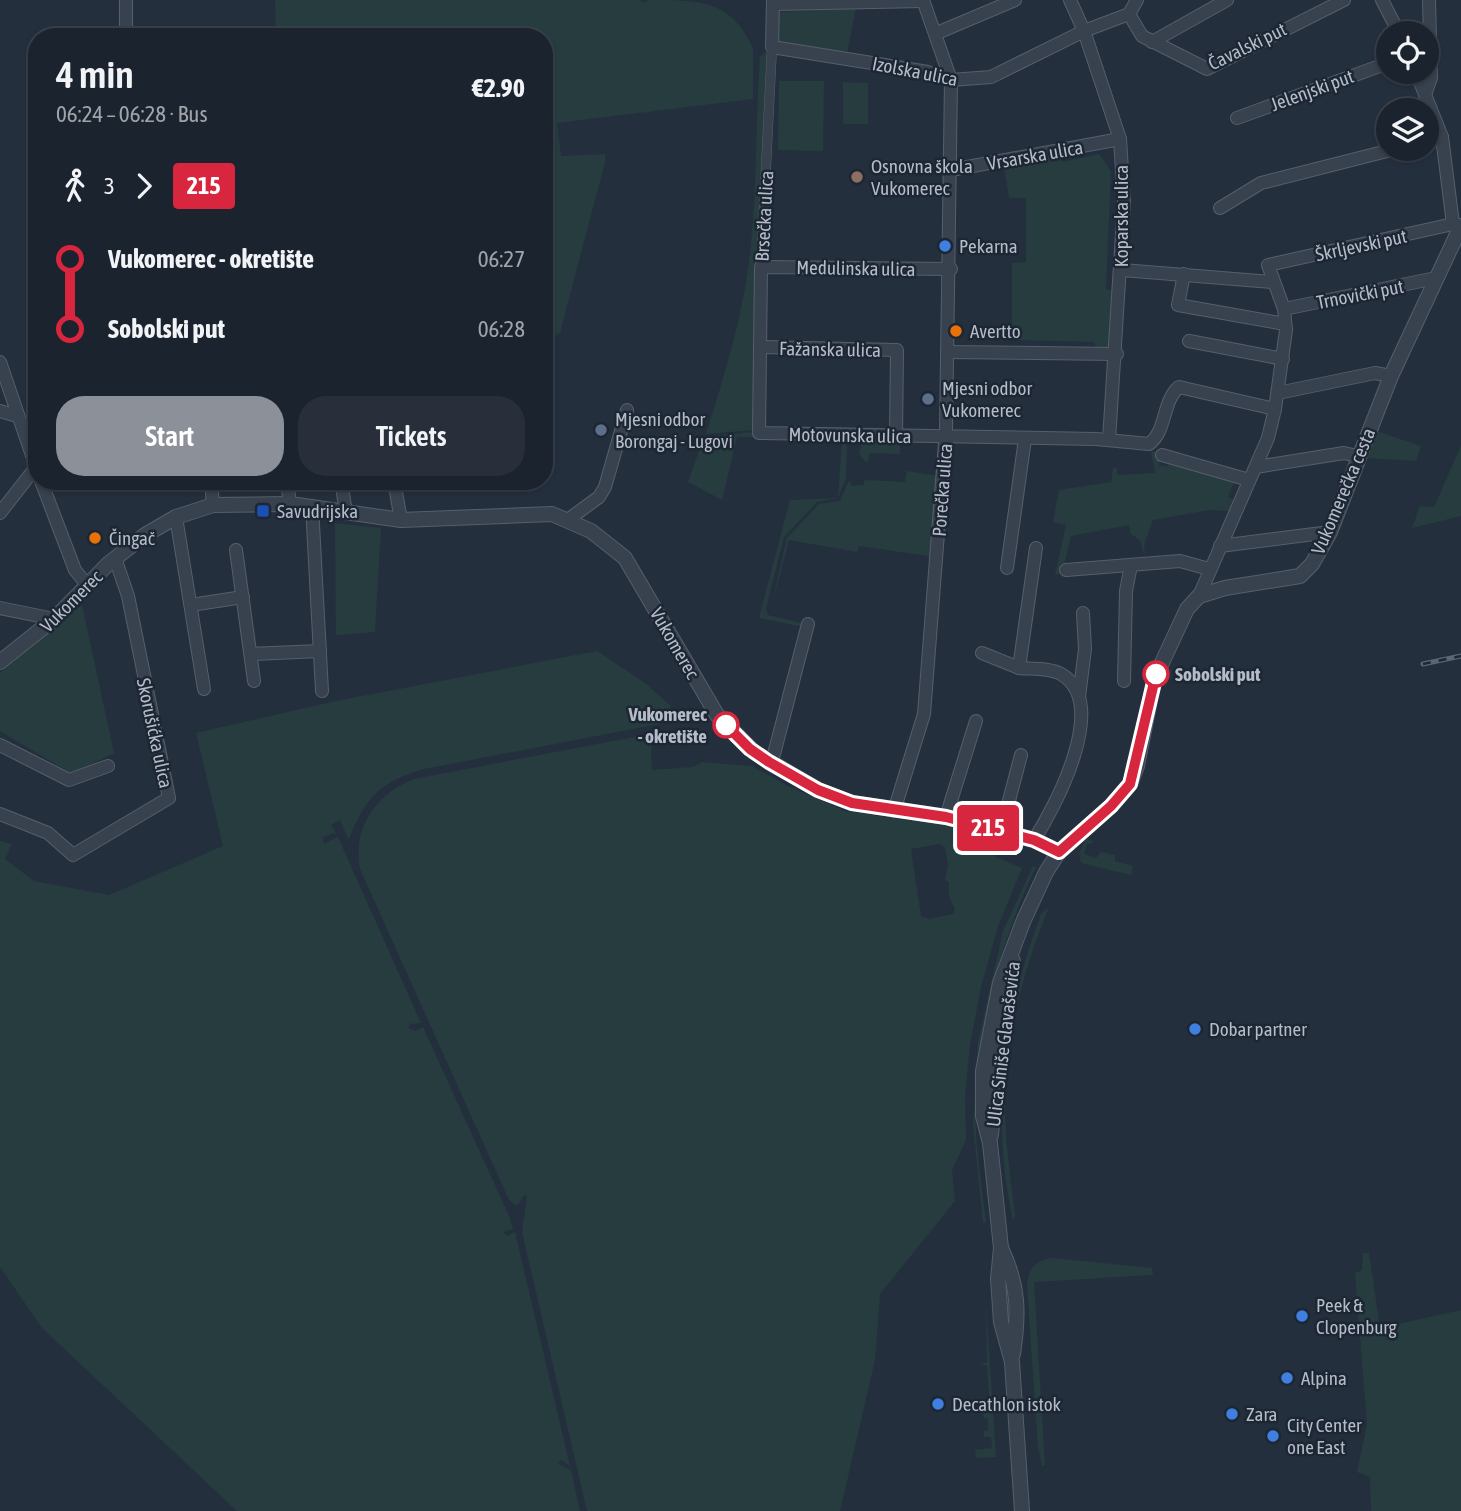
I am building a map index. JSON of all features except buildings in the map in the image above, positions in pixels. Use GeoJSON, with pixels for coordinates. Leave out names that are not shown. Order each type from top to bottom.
{"type":"FeatureCollection","features":[{"type":"Feature","properties":{"kind":"street"},"geometry":{"type":"LineString","coordinates":[[126,0],[126,28]]}},
{"type":"Feature","properties":{"kind":"street"},"geometry":{"type":"LineString","coordinates":[[937,33],[1015,0]]}},
{"type":"Feature","properties":{"kind":"street","name":"Koparska ulica"},"geometry":{"type":"LineString","coordinates":[[1070,0],[1084,32],[1120,139],[1124,202],[1122,270],[1110,440]]}},
{"type":"Feature","properties":{"kind":"street"},"geometry":{"type":"LineString","coordinates":[[1137,0],[1129,14],[1135,28],[1152,42],[1227,0]]}},
{"type":"Feature","properties":{"kind":"street","name":"Čavalski put"},"geometry":{"type":"LineString","coordinates":[[1152,42],[1207,69],[1344,0]]}},
{"type":"Feature","properties":{"kind":"street"},"geometry":{"type":"LineString","coordinates":[[1426,92],[1431,85],[1429,0]]}},
{"type":"Feature","properties":{"kind":"street"},"geometry":{"type":"LineString","coordinates":[[773,2],[923,1]]}},
{"type":"Feature","properties":{"kind":"street","name":"Porečka ulica"},"geometry":{"type":"LineString","coordinates":[[894,811],[924,714],[946,437],[951,269],[951,80],[937,33],[923,1]]}},
{"type":"Feature","properties":{"kind":"street"},"geometry":{"type":"LineString","coordinates":[[1384,1],[1393,21]]}},
{"type":"Feature","properties":{"kind":"street","name":"Brsečka ulica"},"geometry":{"type":"LineString","coordinates":[[759,433],[761,267],[773,2]]}},
{"type":"Feature","properties":{"kind":"street","name":"Izolska ulica"},"geometry":{"type":"LineString","coordinates":[[772,47],[928,72],[951,80],[991,77],[1084,32],[1129,14]]}},
{"type":"Feature","properties":{"kind":"street","name":"Jelenjski put"},"geometry":{"type":"LineString","coordinates":[[1237,118],[1376,67]]}},
{"type":"Feature","properties":{"kind":"street"},"geometry":{"type":"LineString","coordinates":[[1422,84],[1442,137],[1458,226]]}},
{"type":"Feature","properties":{"kind":"street","name":"Vrsarska ulica"},"geometry":{"type":"LineString","coordinates":[[951,170],[1120,139]]}},
{"type":"Feature","properties":{"kind":"street"},"geometry":{"type":"LineString","coordinates":[[1220,208],[1261,183],[1376,154]]}},
{"type":"Feature","properties":{"kind":"street","name":"Škrljevski put"},"geometry":{"type":"LineString","coordinates":[[1272,282],[1268,265],[1458,226]]}},
{"type":"Feature","properties":{"kind":"street","name":"Vukomerečka cesta"},"geometry":{"type":"LineString","coordinates":[[1199,596],[1225,588],[1300,576],[1312,564],[1330,532],[1357,456],[1458,226]]}},
{"type":"Feature","properties":{"kind":"street","name":"Medulinska ulica"},"geometry":{"type":"LineString","coordinates":[[761,267],[951,269]]}},
{"type":"Feature","properties":{"kind":"street"},"geometry":{"type":"LineString","coordinates":[[1059,852],[1111,806],[1130,784],[1137,766],[1154,680],[1187,609],[1199,596],[1268,438],[1283,359],[1284,309],[1272,282],[1122,270]]}},
{"type":"Feature","properties":{"kind":"street"},"geometry":{"type":"LineString","coordinates":[[1184,274],[1178,305],[1285,324]]}},
{"type":"Feature","properties":{"kind":"street","name":"Trnovički put"},"geometry":{"type":"LineString","coordinates":[[1284,309],[1436,278]]}},
{"type":"Feature","properties":{"kind":"street"},"geometry":{"type":"LineString","coordinates":[[1189,341],[1283,359]]}},
{"type":"Feature","properties":{"kind":"street","name":"Fažanska ulica"},"geometry":{"type":"LineString","coordinates":[[760,347],[897,350],[896,436]]}},
{"type":"Feature","properties":{"kind":"street"},"geometry":{"type":"LineString","coordinates":[[947,352],[1117,354]]}},
{"type":"Feature","properties":{"kind":"street"},"geometry":{"type":"LineString","coordinates":[[0,362],[28,447]]}},
{"type":"Feature","properties":{"kind":"street"},"geometry":{"type":"LineString","coordinates":[[1278,393],[1375,373],[1391,376]]}},
{"type":"Feature","properties":{"kind":"street","name":"Motovunska ulica"},"geometry":{"type":"LineString","coordinates":[[759,433],[1110,440],[1149,444],[1157,436],[1170,400],[1179,387],[1275,409]]}},
{"type":"Feature","properties":{"kind":"street"},"geometry":{"type":"LineString","coordinates":[[569,519],[599,497],[606,487],[627,410]]}},
{"type":"Feature","properties":{"kind":"street"},"geometry":{"type":"LineString","coordinates":[[0,411],[17,416]]}},
{"type":"Feature","properties":{"kind":"street"},"geometry":{"type":"LineString","coordinates":[[1007,568],[1025,439]]}},
{"type":"Feature","properties":{"kind":"street"},"geometry":{"type":"LineString","coordinates":[[1255,467],[1344,453],[1357,456]]}},
{"type":"Feature","properties":{"kind":"street"},"geometry":{"type":"LineString","coordinates":[[1162,455],[1249,480]]}},
{"type":"Feature","properties":{"kind":"street"},"geometry":{"type":"LineString","coordinates":[[0,513],[28,479]]}},
{"type":"Feature","properties":{"kind":"street"},"geometry":{"type":"LineString","coordinates":[[44,490],[75,570],[87,585]]}},
{"type":"Feature","properties":{"kind":"street"},"geometry":{"type":"LineString","coordinates":[[212,490],[213,505]]}},
{"type":"Feature","properties":{"kind":"street"},"geometry":{"type":"LineString","coordinates":[[288,490],[290,504]]}},
{"type":"Feature","properties":{"kind":"street"},"geometry":{"type":"LineString","coordinates":[[342,490],[346,512]]}},
{"type":"Feature","properties":{"kind":"street"},"geometry":{"type":"LineString","coordinates":[[396,490],[401,520]]}},
{"type":"Feature","properties":{"kind":"street","name":"Vukomerec"},"geometry":{"type":"LineString","coordinates":[[0,662],[54,620],[115,558],[145,535],[176,517],[213,505],[290,504],[401,520],[533,513],[569,519],[606,541],[625,558],[717,715],[750,749],[769,762],[818,790],[852,803],[946,817],[1034,840],[1059,852]]}},
{"type":"Feature","properties":{"kind":"street"},"geometry":{"type":"LineString","coordinates":[[312,506],[322,691]]}},
{"type":"Feature","properties":{"kind":"street"},"geometry":{"type":"LineString","coordinates":[[176,517],[204,690]]}},
{"type":"Feature","properties":{"kind":"street"},"geometry":{"type":"LineString","coordinates":[[1220,546],[1330,532]]}},
{"type":"Feature","properties":{"kind":"street"},"geometry":{"type":"LineString","coordinates":[[1019,668],[1037,548]]}},
{"type":"Feature","properties":{"kind":"street"},"geometry":{"type":"LineString","coordinates":[[236,550],[254,681]]}},
{"type":"Feature","properties":{"kind":"street","name":"Skorušićka ulica"},"geometry":{"type":"LineString","coordinates":[[0,814],[48,833],[73,855],[169,799],[128,596],[115,558]]}},
{"type":"Feature","properties":{"kind":"street"},"geometry":{"type":"LineString","coordinates":[[1066,570],[1180,561],[1209,569]]}},
{"type":"Feature","properties":{"kind":"street"},"geometry":{"type":"LineString","coordinates":[[1124,681],[1126,591],[1131,565]]}},
{"type":"Feature","properties":{"kind":"street"},"geometry":{"type":"LineString","coordinates":[[191,605],[243,597]]}},
{"type":"Feature","properties":{"kind":"street"},"geometry":{"type":"LineString","coordinates":[[0,607],[54,620]]}},
{"type":"Feature","properties":{"kind":"street"},"geometry":{"type":"LineString","coordinates":[[1034,840],[1056,806],[1080,736],[1079,697],[1085,649],[1083,613]]}},
{"type":"Feature","properties":{"kind":"street"},"geometry":{"type":"LineString","coordinates":[[769,762],[774,754],[808,624]]}},
{"type":"Feature","properties":{"kind":"street"},"geometry":{"type":"LineString","coordinates":[[251,654],[320,651]]}},
{"type":"Feature","properties":{"kind":"street"},"geometry":{"type":"LineString","coordinates":[[982,653],[1019,668],[1060,673],[1070,682],[1079,697]]}},
{"type":"Feature","properties":{"kind":"street"},"geometry":{"type":"LineString","coordinates":[[946,817],[976,721]]}},
{"type":"Feature","properties":{"kind":"street"},"geometry":{"type":"LineString","coordinates":[[0,745],[69,780],[108,766]]}},
{"type":"Feature","properties":{"kind":"street"},"geometry":{"type":"LineString","coordinates":[[1001,831],[1021,755]]}},
{"type":"Feature","properties":{"kind":"street","name":"Ulica Siniše Glavaševića"},"geometry":{"type":"LineString","coordinates":[[1022,1511],[1012,1362],[1018,1322],[1015,1278],[1001,1248],[990,1143],[983,1116],[984,1071],[993,1012],[1014,945],[1046,872],[1059,852]]}},
{"type":"Feature","properties":{"kind":"green space"},"geometry":{"type":"Polygon","coordinates":[[[275,0],[641,0],[642,3],[668,0],[699,3],[712,6],[735,20],[753,48],[753,99],[557,123],[561,156],[605,154],[605,162],[560,333],[553,336],[553,28],[276,28],[275,0]]]}},
{"type":"Feature","properties":{"kind":"green space"},"geometry":{"type":"Polygon","coordinates":[[[856,8],[847,54],[779,41],[778,12],[856,8]]]}},
{"type":"Feature","properties":{"kind":"green space"},"geometry":{"type":"Polygon","coordinates":[[[765,52],[768,56],[754,430],[706,434],[725,373],[745,290],[753,216],[760,57],[765,52]]]}},
{"type":"Feature","properties":{"kind":"green space"},"geometry":{"type":"Polygon","coordinates":[[[779,81],[824,81],[823,151],[778,150],[779,81]]]}},
{"type":"Feature","properties":{"kind":"green space"},"geometry":{"type":"Polygon","coordinates":[[[843,82],[868,83],[868,124],[843,124],[843,82]]]}},
{"type":"Feature","properties":{"kind":"green space"},"geometry":{"type":"Polygon","coordinates":[[[1099,154],[1111,171],[1106,289],[1115,291],[1108,348],[1097,350],[1094,342],[1012,340],[1012,263],[1026,262],[1026,198],[1009,198],[1004,167],[1058,155],[1062,162],[1099,154]]]}},
{"type":"Feature","properties":{"kind":"green space"},"geometry":{"type":"Polygon","coordinates":[[[1376,431],[1421,446],[1416,461],[1366,458],[1376,431]]]}},
{"type":"Feature","properties":{"kind":"green space"},"geometry":{"type":"Polygon","coordinates":[[[754,432],[758,437],[737,437],[722,500],[688,482],[704,437],[754,432]]]}},
{"type":"Feature","properties":{"kind":"green space"},"geometry":{"type":"Polygon","coordinates":[[[842,441],[847,446],[846,478],[838,498],[842,441]]]}},
{"type":"Feature","properties":{"kind":"green space"},"geometry":{"type":"Polygon","coordinates":[[[862,441],[900,442],[900,454],[869,453],[868,462],[859,454],[862,441]]]}},
{"type":"Feature","properties":{"kind":"green space"},"geometry":{"type":"Polygon","coordinates":[[[1461,446],[1461,516],[1412,528],[1420,506],[1434,507],[1461,446]]]}},
{"type":"Feature","properties":{"kind":"green space"},"geometry":{"type":"Polygon","coordinates":[[[1151,451],[1161,453],[1159,465],[1167,467],[1168,464],[1234,482],[1228,497],[1234,500],[1229,511],[1209,510],[1153,520],[1144,545],[1145,557],[1140,540],[1131,534],[1129,525],[1071,536],[1062,574],[1055,575],[1066,525],[1053,522],[1059,490],[1111,482],[1113,468],[1117,468],[1117,475],[1155,473],[1151,451]]]}},
{"type":"Feature","properties":{"kind":"green space"},"geometry":{"type":"Polygon","coordinates":[[[907,471],[938,476],[935,557],[859,546],[857,552],[789,540],[770,611],[787,538],[819,504],[840,501],[849,480],[852,486],[864,485],[864,480],[905,482],[907,471]]]}},
{"type":"Feature","properties":{"kind":"green space"},"geometry":{"type":"Polygon","coordinates":[[[838,498],[817,502],[784,537],[766,608],[768,615],[802,623],[803,627],[759,618],[790,500],[838,498]]]}},
{"type":"Feature","properties":{"kind":"green space"},"geometry":{"type":"Polygon","coordinates":[[[335,523],[381,528],[375,632],[336,635],[335,523]]]}},
{"type":"Feature","properties":{"kind":"green space"},"geometry":{"type":"Polygon","coordinates":[[[82,605],[114,753],[72,774],[0,731],[0,673],[82,605]]]}},
{"type":"Feature","properties":{"kind":"green space"},"geometry":{"type":"Polygon","coordinates":[[[597,651],[645,683],[671,706],[669,722],[424,769],[397,779],[377,792],[362,811],[348,839],[340,820],[331,825],[337,835],[333,833],[323,837],[324,844],[338,837],[421,1023],[410,1024],[408,1028],[415,1031],[423,1027],[510,1218],[513,1229],[503,1232],[508,1236],[515,1232],[570,1466],[561,1460],[558,1464],[571,1470],[580,1511],[237,1511],[42,1328],[0,1267],[0,841],[12,844],[5,859],[34,881],[109,895],[223,846],[196,733],[336,701],[597,651]]]}},
{"type":"Feature","properties":{"kind":"green space"},"geometry":{"type":"Polygon","coordinates":[[[666,731],[651,744],[652,770],[693,767],[702,762],[752,766],[788,786],[845,811],[944,825],[1000,839],[994,856],[1022,868],[998,926],[981,987],[970,1045],[965,1095],[966,1140],[952,1170],[955,1201],[880,1294],[875,1360],[840,1511],[587,1511],[522,1232],[527,1196],[524,1195],[517,1206],[509,1200],[360,869],[360,840],[370,814],[388,794],[414,779],[666,731]],[[939,844],[911,849],[921,916],[929,919],[953,914],[955,909],[949,896],[949,882],[945,880],[948,865],[945,847],[939,844]]]}},
{"type":"Feature","properties":{"kind":"green space"},"geometry":{"type":"Polygon","coordinates":[[[1086,839],[1093,841],[1092,844],[1087,843],[1084,854],[1096,858],[1101,852],[1115,855],[1115,861],[1133,866],[1131,875],[1081,863],[1079,854],[1086,839]]]}},
{"type":"Feature","properties":{"kind":"green space"},"geometry":{"type":"Polygon","coordinates":[[[1033,866],[1036,867],[1002,953],[982,1043],[976,1120],[986,1223],[983,1223],[973,1125],[978,1042],[1003,931],[1033,866]]]}},
{"type":"Feature","properties":{"kind":"green space"},"geometry":{"type":"Polygon","coordinates":[[[1049,907],[1031,955],[1017,1005],[1008,1056],[1005,1121],[1015,1215],[1013,1220],[1002,1143],[1004,1065],[1028,951],[1041,914],[1049,907]]]}},
{"type":"Feature","properties":{"kind":"green space"},"geometry":{"type":"Polygon","coordinates":[[[1363,1253],[1369,1253],[1380,1328],[1461,1310],[1461,1511],[1371,1511],[1370,1477],[1357,1472],[1367,1425],[1355,1273],[1362,1270],[1363,1253]]]}},
{"type":"Feature","properties":{"kind":"green space"},"geometry":{"type":"Polygon","coordinates":[[[1052,1258],[1152,1268],[1153,1275],[1034,1282],[1045,1466],[1042,1466],[1038,1448],[1027,1286],[1033,1267],[1052,1258]]]}},
{"type":"Feature","properties":{"kind":"green space"},"geometry":{"type":"Polygon","coordinates":[[[986,1305],[996,1457],[976,1458],[975,1450],[992,1448],[991,1437],[984,1437],[984,1431],[988,1430],[988,1418],[984,1418],[983,1413],[990,1412],[987,1365],[980,1365],[987,1362],[986,1305]]]}},
{"type":"Feature","properties":{"kind":"railway"},"geometry":{"type":"LineString","coordinates":[[1423,664],[1461,656]]}},
{"type":"Feature","properties":{"kind":"bus line","name":"215"},"geometry":{"type":"LineString","coordinates":[[726,725],[750,749],[769,762],[818,790],[852,803],[946,817],[1034,840],[1059,852],[1111,806],[1130,784],[1137,766],[1146,706],[1156,674]]}},
{"type":"Feature","properties":{"kind":"place","name":"Osnovna škola Vukomerec"},"geometry":{"type":"Point","coordinates":[857,177]}},
{"type":"Feature","properties":{"kind":"place","name":"Pekarna"},"geometry":{"type":"Point","coordinates":[945,246]}},
{"type":"Feature","properties":{"kind":"place","name":"Avertto"},"geometry":{"type":"Point","coordinates":[956,331]}},
{"type":"Feature","properties":{"kind":"place","name":"Mjesni odbor Vukomerec"},"geometry":{"type":"Point","coordinates":[928,399]}},
{"type":"Feature","properties":{"kind":"place","name":"Mjesni odbor Borongaj - Lugovi"},"geometry":{"type":"Point","coordinates":[601,430]}},
{"type":"Feature","properties":{"kind":"place","name":"Savudrijska"},"geometry":{"type":"Point","coordinates":[263,511]}},
{"type":"Feature","properties":{"kind":"place","name":"Čingač"},"geometry":{"type":"Point","coordinates":[95,538]}},
{"type":"Feature","properties":{"kind":"place","name":"Sobolski put"},"geometry":{"type":"Point","coordinates":[1156,674]}},
{"type":"Feature","properties":{"kind":"place","name":"Vukomerec - okretište"},"geometry":{"type":"Point","coordinates":[726,725]}},
{"type":"Feature","properties":{"kind":"place","name":"Dobar partner"},"geometry":{"type":"Point","coordinates":[1195,1029]}},
{"type":"Feature","properties":{"kind":"place","name":"Peek & Clopenburg"},"geometry":{"type":"Point","coordinates":[1302,1316]}},
{"type":"Feature","properties":{"kind":"place","name":"Alpina"},"geometry":{"type":"Point","coordinates":[1287,1378]}},
{"type":"Feature","properties":{"kind":"place","name":"Decathlon istok"},"geometry":{"type":"Point","coordinates":[938,1404]}},
{"type":"Feature","properties":{"kind":"place","name":"Zara"},"geometry":{"type":"Point","coordinates":[1232,1414]}},
{"type":"Feature","properties":{"kind":"place","name":"City Center one East"},"geometry":{"type":"Point","coordinates":[1273,1436]}}]}
